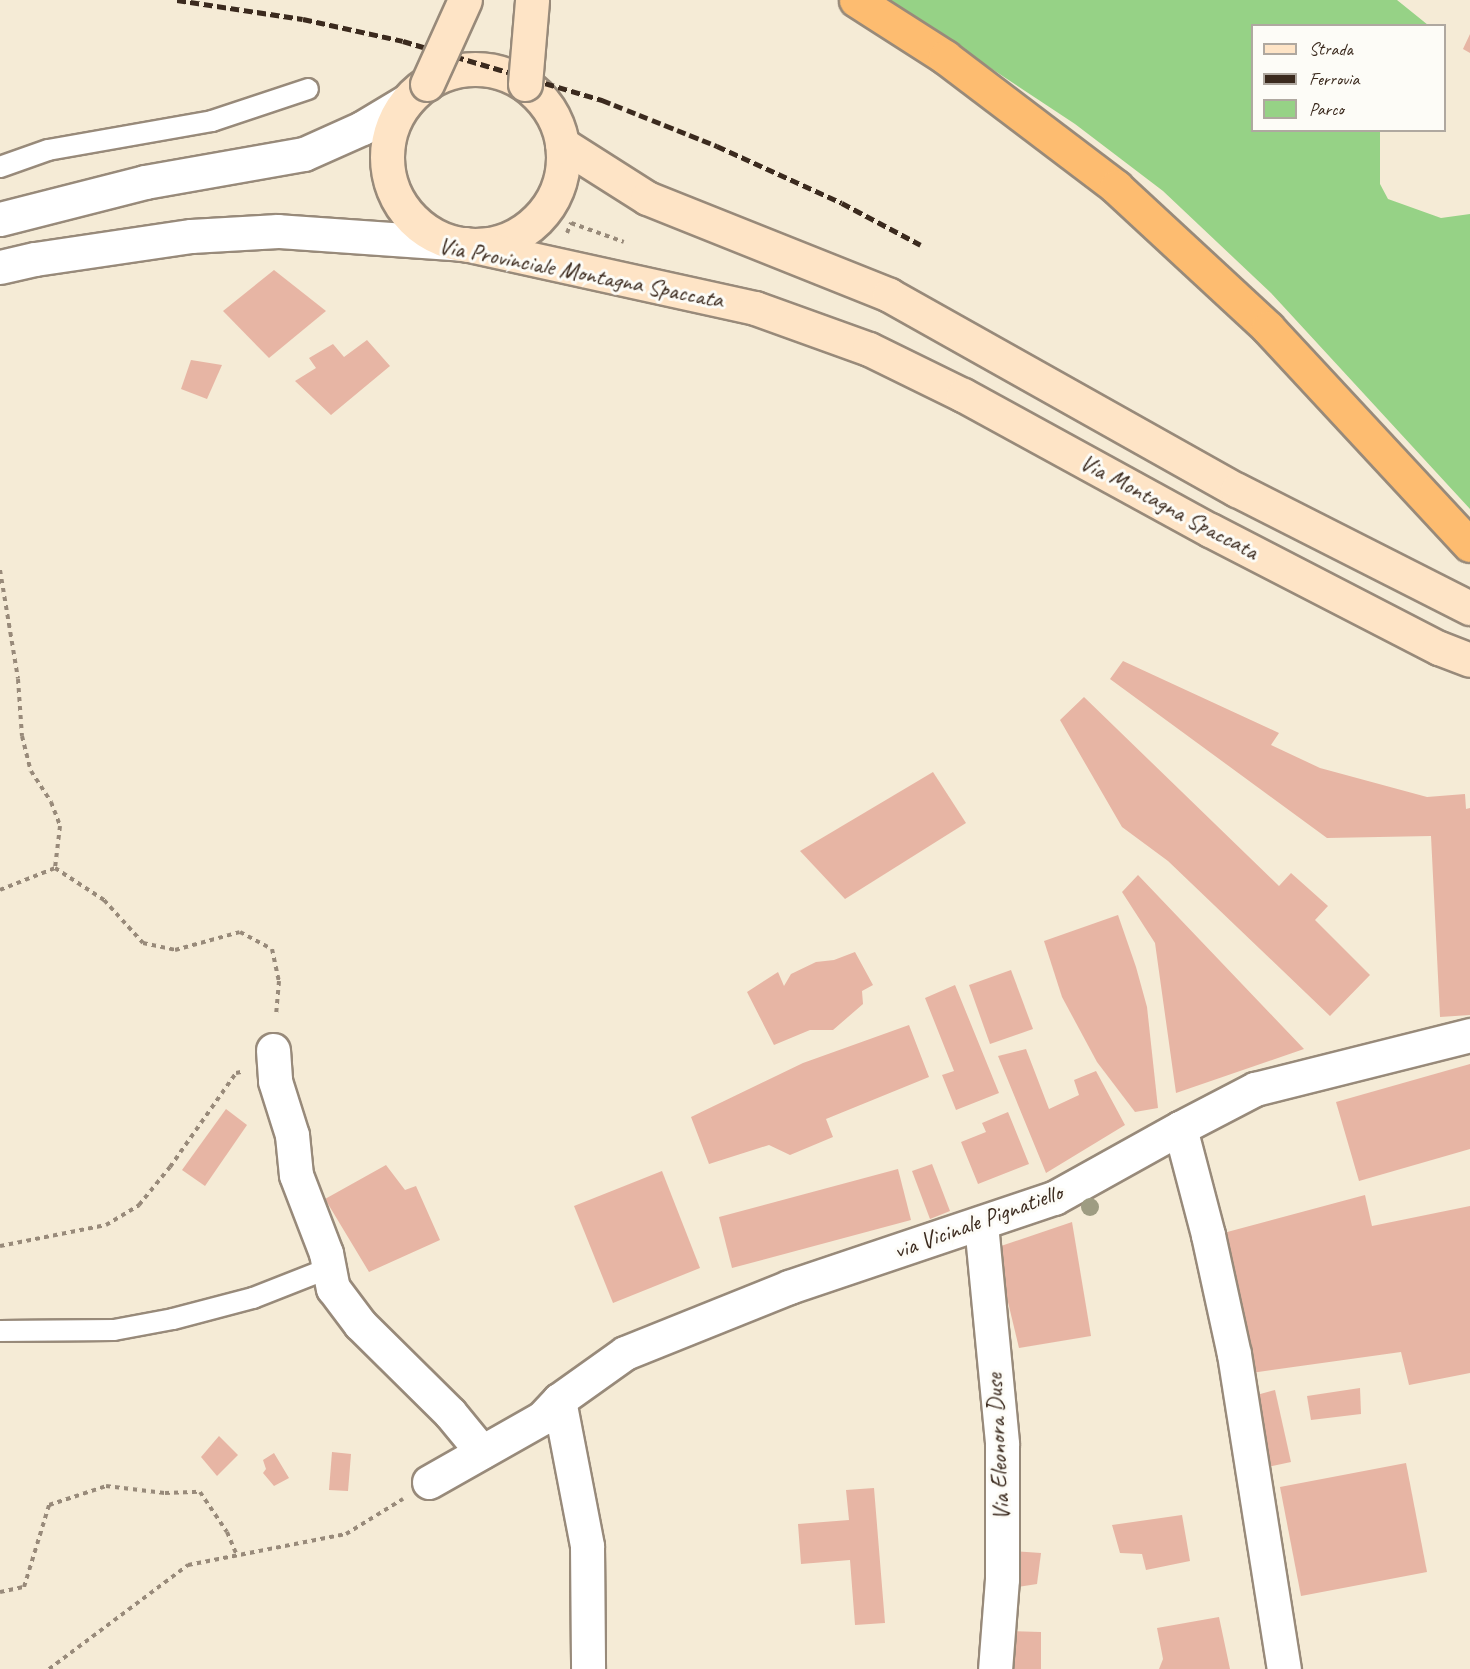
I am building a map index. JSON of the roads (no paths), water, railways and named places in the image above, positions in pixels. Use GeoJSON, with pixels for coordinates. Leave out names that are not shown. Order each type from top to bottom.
{"type":"FeatureCollection","features":[{"type":"Feature","properties":{"kind":"highway"},"geometry":{"type":"LineString","coordinates":[[856,0],[945,57],[1116,187],[1268,328],[1470,545]]}},
{"type":"Feature","properties":{"kind":"main road"},"geometry":{"type":"LineString","coordinates":[[417,93],[450,73],[476,69],[502,73],[525,84],[543,100],[556,121],[562,144],[562,171],[554,196],[539,219],[517,235],[492,244],[464,244],[439,237],[416,223],[399,202],[389,177],[387,151],[393,124],[417,93],[465,0]]}},
{"type":"Feature","properties":{"kind":"main road"},"geometry":{"type":"LineString","coordinates":[[525,84],[532,0]]}},
{"type":"Feature","properties":{"kind":"main road","name":"Via Montagna Spaccata"},"geometry":{"type":"LineString","coordinates":[[562,144],[647,198],[889,295],[1236,490],[1470,609]]}},
{"type":"Feature","properties":{"kind":"main road","name":"Via Provinciale Montagna Spaccata"},"geometry":{"type":"LineString","coordinates":[[464,244],[755,308],[869,349]]}},
{"type":"Feature","properties":{"kind":"main road","name":"Via Montagna Spaccata"},"geometry":{"type":"LineString","coordinates":[[869,349],[963,395],[1262,557],[1439,648],[1470,660]]}},
{"type":"Feature","properties":{"kind":"street"},"geometry":{"type":"LineString","coordinates":[[0,219],[146,182],[304,153],[362,128],[417,93]]}},
{"type":"Feature","properties":{"kind":"street","name":"Via Provinciale Montagna Spaccata"},"geometry":{"type":"LineString","coordinates":[[0,267],[35,259],[191,236],[278,231],[464,244]]}},
{"type":"Feature","properties":{"kind":"street","name":"via Vicinale Pignatiello"},"geometry":{"type":"LineString","coordinates":[[429,1482],[542,1418],[559,1400],[625,1353],[789,1287],[1054,1198],[1179,1128],[1255,1089],[1470,1035]]}},
{"type":"Feature","properties":{"kind":"street"},"geometry":{"type":"LineString","coordinates":[[274,1058],[275,1081],[292,1135],[296,1175],[326,1253],[333,1288],[360,1324],[450,1413],[482,1452]]}},
{"type":"Feature","properties":{"kind":"street"},"geometry":{"type":"LineString","coordinates":[[1179,1128],[1208,1235],[1234,1354],[1284,1669]]}},
{"type":"Feature","properties":{"kind":"street","name":"Via Eleonora Duse"},"geometry":{"type":"LineString","coordinates":[[981,1224],[1002,1444],[1002,1579],[995,1669]]}},
{"type":"Feature","properties":{"kind":"street"},"geometry":{"type":"LineString","coordinates":[[559,1400],[587,1546],[588,1669]]}},
{"type":"Feature","properties":{"kind":"lane"},"geometry":{"type":"LineString","coordinates":[[0,166],[48,150],[212,121],[308,89]]}},
{"type":"Feature","properties":{"kind":"lane"},"geometry":{"type":"LineString","coordinates":[[0,1331],[114,1330],[163,1321],[253,1298],[329,1268]]}},
{"type":"Feature","properties":{"kind":"railway"},"geometry":{"type":"LineString","coordinates":[[177,0],[303,19],[403,41],[602,100],[717,146],[842,203],[921,245]]}}]}
